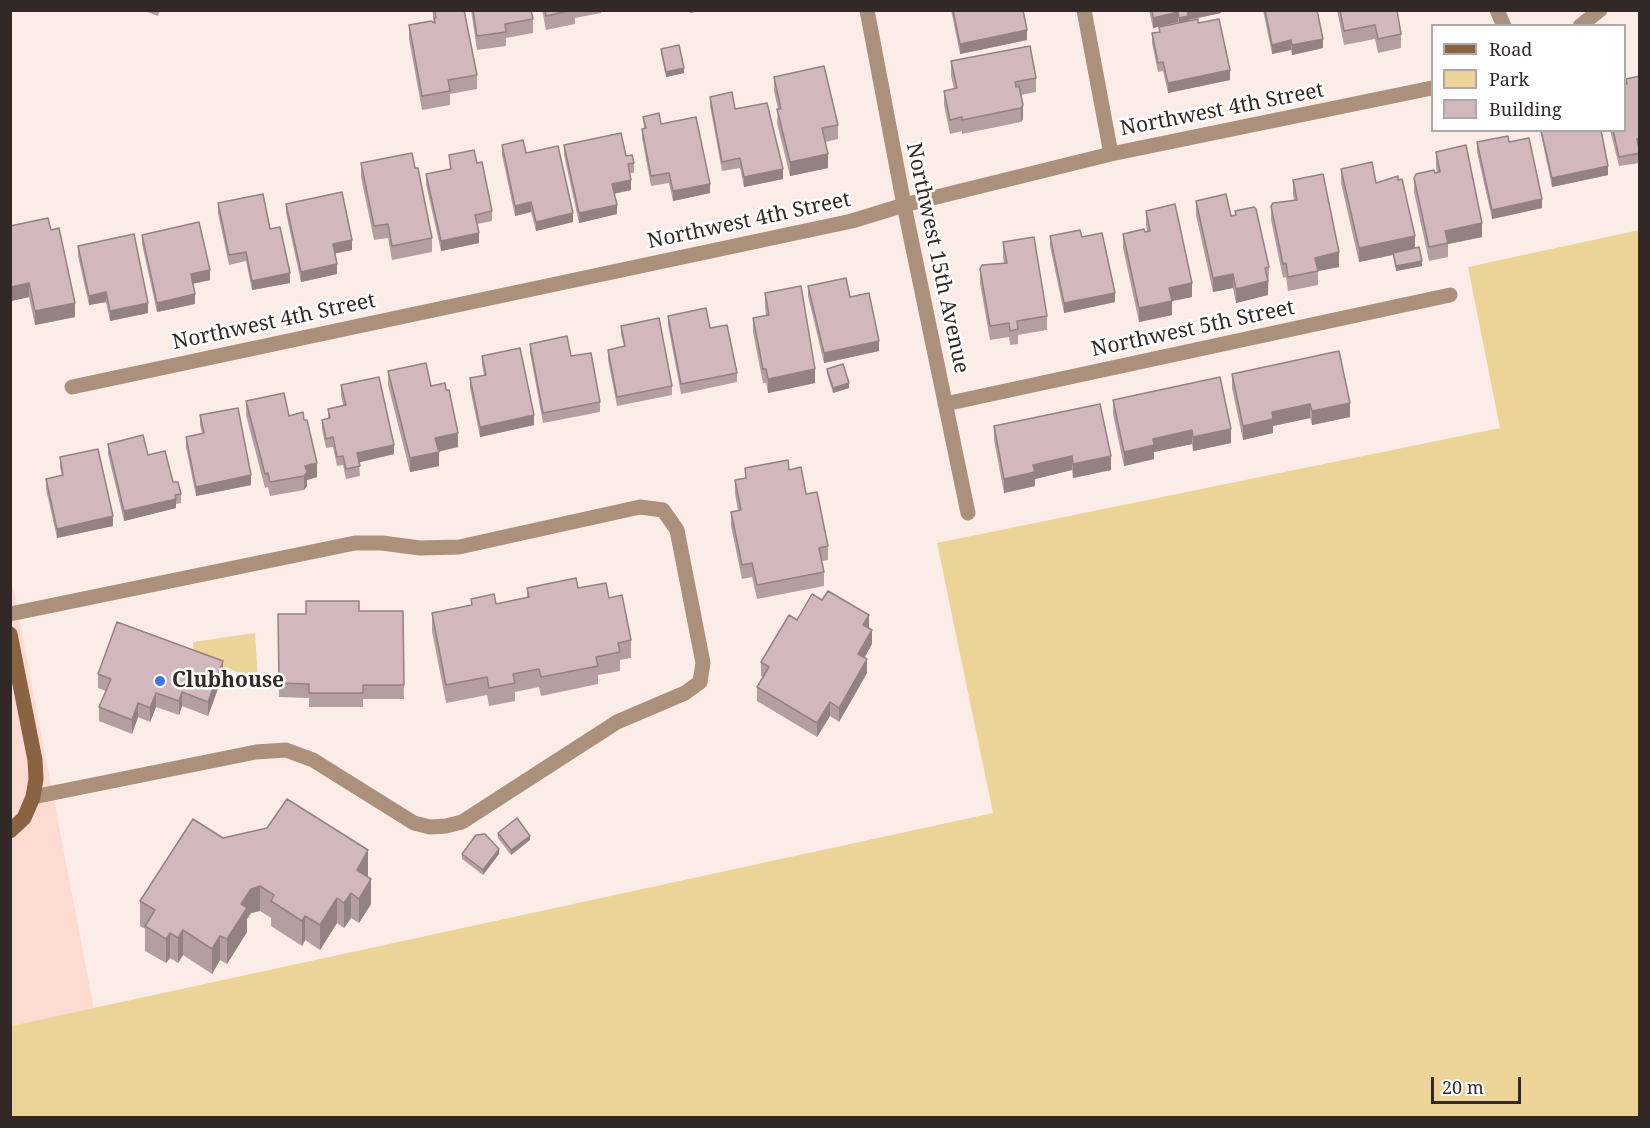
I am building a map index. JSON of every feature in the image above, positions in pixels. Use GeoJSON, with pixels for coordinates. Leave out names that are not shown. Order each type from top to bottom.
{"type":"FeatureCollection","features":[{"type":"Feature","properties":{"kind":"street","name":"Northwest 15th Avenue"},"geometry":{"type":"LineString","coordinates":[[867,10],[904,205],[968,513]]}},
{"type":"Feature","properties":{"kind":"street"},"geometry":{"type":"LineString","coordinates":[[1084,10],[1111,154]]}},
{"type":"Feature","properties":{"kind":"street"},"geometry":{"type":"LineString","coordinates":[[1497,10],[1503,24]]}},
{"type":"Feature","properties":{"kind":"street"},"geometry":{"type":"LineString","coordinates":[[1582,24],[1600,10]]}},
{"type":"Feature","properties":{"kind":"street","name":"Northwest 4th Street"},"geometry":{"type":"LineString","coordinates":[[72,387],[852,221],[904,205],[1111,154],[1431,88]]}},
{"type":"Feature","properties":{"kind":"street","name":"Northwest 5th Street"},"geometry":{"type":"LineString","coordinates":[[945,404],[1450,295]]}},
{"type":"Feature","properties":{"kind":"street"},"geometry":{"type":"LineString","coordinates":[[10,614],[355,543],[382,543],[420,548],[459,547],[640,507],[663,510],[677,530],[703,663],[700,682],[685,693],[617,722],[462,822],[446,826],[430,827],[414,823],[313,760],[286,750],[256,752],[33,797]]}},
{"type":"Feature","properties":{"kind":"street"},"geometry":{"type":"LineString","coordinates":[[10,634],[35,760],[33,797],[24,818],[10,831]]}},
{"type":"Feature","properties":{"kind":"shaded area"},"geometry":{"type":"Polygon","coordinates":[[[10,571],[94,1009],[11,1026],[10,1026],[10,571]]]}},
{"type":"Feature","properties":{"kind":"green space"},"geometry":{"type":"Polygon","coordinates":[[[1639,230],[1639,1117],[11,1117],[11,1026],[993,813],[937,543],[1500,428],[1468,267],[1639,230]]]}},
{"type":"Feature","properties":{"kind":"green space"},"geometry":{"type":"Polygon","coordinates":[[[255,633],[258,680],[194,655],[193,642],[255,633]]]}},
{"type":"Feature","properties":{"kind":"building"},"geometry":{"type":"Polygon","coordinates":[[[435,10],[464,10],[477,75],[448,80],[450,91],[422,96],[409,25],[431,21],[435,23],[435,10]]]}},
{"type":"Feature","properties":{"kind":"building"},"geometry":{"type":"Polygon","coordinates":[[[473,10],[531,10],[533,19],[505,24],[506,32],[477,36],[473,10]]]}},
{"type":"Feature","properties":{"kind":"building"},"geometry":{"type":"Polygon","coordinates":[[[545,10],[573,10],[546,16],[545,10]]]}},
{"type":"Feature","properties":{"kind":"building"},"geometry":{"type":"Polygon","coordinates":[[[953,10],[1023,10],[1027,30],[960,44],[953,10]]]}},
{"type":"Feature","properties":{"kind":"building"},"geometry":{"type":"Polygon","coordinates":[[[1152,10],[1187,10],[1188,16],[1179,18],[1178,12],[1153,18],[1152,10]]]}},
{"type":"Feature","properties":{"kind":"building"},"geometry":{"type":"Polygon","coordinates":[[[1265,10],[1317,10],[1323,39],[1292,45],[1291,40],[1272,45],[1265,10]]]}},
{"type":"Feature","properties":{"kind":"building"},"geometry":{"type":"Polygon","coordinates":[[[1340,10],[1397,10],[1401,34],[1378,39],[1375,25],[1344,31],[1340,10]]]}},
{"type":"Feature","properties":{"kind":"building"},"geometry":{"type":"Polygon","coordinates":[[[1198,19],[1198,23],[1219,19],[1230,70],[1168,83],[1163,62],[1158,63],[1152,33],[1160,32],[1159,27],[1198,19]]]}},
{"type":"Feature","properties":{"kind":"building"},"geometry":{"type":"Polygon","coordinates":[[[679,45],[684,68],[666,72],[661,49],[679,45]]]}},
{"type":"Feature","properties":{"kind":"building"},"geometry":{"type":"Polygon","coordinates":[[[1030,46],[1036,78],[1015,82],[1016,87],[1019,86],[1023,105],[1021,108],[962,120],[962,117],[950,120],[944,91],[957,88],[951,61],[1030,46]]]}},
{"type":"Feature","properties":{"kind":"building"},"geometry":{"type":"Polygon","coordinates":[[[824,66],[838,125],[822,128],[828,154],[790,162],[777,109],[781,109],[774,77],[824,66]]]}},
{"type":"Feature","properties":{"kind":"building"},"geometry":{"type":"Polygon","coordinates":[[[1640,76],[1640,138],[1637,139],[1640,153],[1619,157],[1613,132],[1626,132],[1626,79],[1640,76]]]}},
{"type":"Feature","properties":{"kind":"building"},"geometry":{"type":"Polygon","coordinates":[[[732,92],[735,109],[767,103],[783,169],[744,177],[740,158],[722,162],[710,97],[732,92]]]}},
{"type":"Feature","properties":{"kind":"building"},"geometry":{"type":"Polygon","coordinates":[[[659,113],[661,124],[696,117],[710,184],[673,191],[669,173],[651,176],[642,129],[646,128],[643,117],[659,113]]]}},
{"type":"Feature","properties":{"kind":"building"},"geometry":{"type":"Polygon","coordinates":[[[1541,132],[1601,132],[1608,166],[1552,178],[1541,132]]]}},
{"type":"Feature","properties":{"kind":"building"},"geometry":{"type":"Polygon","coordinates":[[[621,133],[626,156],[632,155],[634,163],[628,164],[631,180],[612,184],[617,205],[579,213],[564,145],[621,133]]]}},
{"type":"Feature","properties":{"kind":"building"},"geometry":{"type":"Polygon","coordinates":[[[1508,136],[1509,142],[1529,138],[1542,199],[1492,210],[1477,142],[1508,136]]]}},
{"type":"Feature","properties":{"kind":"building"},"geometry":{"type":"Polygon","coordinates":[[[523,140],[526,153],[558,146],[573,213],[536,222],[531,202],[515,206],[502,145],[523,140]]]}},
{"type":"Feature","properties":{"kind":"building"},"geometry":{"type":"Polygon","coordinates":[[[1466,145],[1482,223],[1445,231],[1448,243],[1429,247],[1414,178],[1416,174],[1434,170],[1435,173],[1440,172],[1436,152],[1466,145]]]}},
{"type":"Feature","properties":{"kind":"building"},"geometry":{"type":"Polygon","coordinates":[[[474,150],[477,163],[482,162],[492,211],[475,215],[479,233],[441,241],[426,174],[451,169],[449,155],[474,150]]]}},
{"type":"Feature","properties":{"kind":"building"},"geometry":{"type":"Polygon","coordinates":[[[412,153],[415,168],[418,168],[432,238],[392,246],[388,224],[374,226],[361,163],[412,153]]]}},
{"type":"Feature","properties":{"kind":"building"},"geometry":{"type":"Polygon","coordinates":[[[1372,162],[1376,183],[1398,176],[1398,180],[1402,179],[1415,236],[1359,248],[1341,169],[1372,162]]]}},
{"type":"Feature","properties":{"kind":"building"},"geometry":{"type":"Polygon","coordinates":[[[1323,174],[1339,252],[1315,258],[1318,271],[1288,277],[1286,263],[1283,264],[1271,206],[1273,203],[1297,200],[1293,180],[1323,174]]]}},
{"type":"Feature","properties":{"kind":"building"},"geometry":{"type":"Polygon","coordinates":[[[342,192],[352,240],[333,244],[337,264],[301,272],[286,204],[342,192]]]}},
{"type":"Feature","properties":{"kind":"building"},"geometry":{"type":"Polygon","coordinates":[[[263,194],[270,229],[280,227],[290,273],[252,281],[246,252],[229,255],[218,203],[263,194]]]}},
{"type":"Feature","properties":{"kind":"building"},"geometry":{"type":"Polygon","coordinates":[[[1226,194],[1231,216],[1236,215],[1235,211],[1254,207],[1256,209],[1269,267],[1265,268],[1268,281],[1236,289],[1233,274],[1213,278],[1196,201],[1226,194]]]}},
{"type":"Feature","properties":{"kind":"building"},"geometry":{"type":"Polygon","coordinates":[[[1175,204],[1192,283],[1169,288],[1172,301],[1139,308],[1123,234],[1144,229],[1145,232],[1150,231],[1146,211],[1175,204]]]}},
{"type":"Feature","properties":{"kind":"building"},"geometry":{"type":"Polygon","coordinates":[[[48,218],[51,230],[59,228],[75,303],[35,311],[29,283],[11,287],[10,226],[48,218]]]}},
{"type":"Feature","properties":{"kind":"building"},"geometry":{"type":"Polygon","coordinates":[[[199,222],[210,270],[191,274],[195,294],[157,303],[142,235],[199,222]]]}},
{"type":"Feature","properties":{"kind":"building"},"geometry":{"type":"Polygon","coordinates":[[[1080,230],[1082,237],[1102,233],[1115,293],[1064,303],[1050,236],[1080,230]]]}},
{"type":"Feature","properties":{"kind":"building"},"geometry":{"type":"Polygon","coordinates":[[[134,234],[148,303],[110,311],[106,292],[89,296],[78,246],[134,234]]]}},
{"type":"Feature","properties":{"kind":"building"},"geometry":{"type":"Polygon","coordinates":[[[1034,237],[1047,316],[1017,321],[1018,329],[1010,331],[1009,323],[990,326],[980,269],[982,265],[1007,263],[1003,242],[1034,237]]]}},
{"type":"Feature","properties":{"kind":"building"},"geometry":{"type":"Polygon","coordinates":[[[1419,247],[1422,261],[1396,266],[1393,253],[1419,247]]]}},
{"type":"Feature","properties":{"kind":"building"},"geometry":{"type":"Polygon","coordinates":[[[846,278],[850,297],[869,293],[879,341],[824,353],[808,286],[846,278]]]}},
{"type":"Feature","properties":{"kind":"building"},"geometry":{"type":"Polygon","coordinates":[[[801,286],[815,369],[768,379],[766,369],[763,369],[753,318],[769,315],[765,293],[801,286]]]}},
{"type":"Feature","properties":{"kind":"building"},"geometry":{"type":"Polygon","coordinates":[[[706,308],[710,328],[727,325],[737,373],[681,384],[668,316],[706,308]]]}},
{"type":"Feature","properties":{"kind":"building"},"geometry":{"type":"Polygon","coordinates":[[[659,318],[672,386],[617,397],[608,350],[625,346],[621,326],[659,318]]]}},
{"type":"Feature","properties":{"kind":"building"},"geometry":{"type":"Polygon","coordinates":[[[567,336],[571,356],[591,353],[600,402],[543,413],[530,344],[567,336]]]}},
{"type":"Feature","properties":{"kind":"building"},"geometry":{"type":"Polygon","coordinates":[[[520,348],[534,415],[480,427],[470,378],[486,375],[482,356],[520,348]]]}},
{"type":"Feature","properties":{"kind":"building"},"geometry":{"type":"Polygon","coordinates":[[[1339,351],[1350,403],[1312,411],[1310,404],[1272,412],[1273,419],[1243,426],[1232,374],[1339,351]]]}},
{"type":"Feature","properties":{"kind":"building"},"geometry":{"type":"Polygon","coordinates":[[[426,363],[431,386],[445,383],[446,390],[449,390],[458,433],[435,438],[439,452],[410,458],[388,371],[426,363]]]}},
{"type":"Feature","properties":{"kind":"building"},"geometry":{"type":"Polygon","coordinates":[[[843,364],[849,383],[833,388],[827,369],[843,364]]]}},
{"type":"Feature","properties":{"kind":"building"},"geometry":{"type":"Polygon","coordinates":[[[379,377],[394,445],[357,453],[360,466],[346,469],[343,456],[337,457],[333,437],[326,439],[322,420],[330,418],[328,409],[346,405],[341,385],[379,377]]]}},
{"type":"Feature","properties":{"kind":"building"},"geometry":{"type":"Polygon","coordinates":[[[1220,377],[1231,429],[1193,437],[1192,430],[1153,439],[1154,445],[1124,452],[1113,400],[1220,377]]]}},
{"type":"Feature","properties":{"kind":"building"},"geometry":{"type":"Polygon","coordinates":[[[284,393],[289,416],[303,412],[304,420],[307,420],[317,463],[305,466],[307,472],[304,476],[270,482],[268,473],[265,474],[246,401],[284,393]]]}},
{"type":"Feature","properties":{"kind":"building"},"geometry":{"type":"Polygon","coordinates":[[[1100,404],[1111,456],[1073,464],[1072,456],[1033,465],[1035,472],[1004,479],[994,426],[1100,404]]]}},
{"type":"Feature","properties":{"kind":"building"},"geometry":{"type":"Polygon","coordinates":[[[238,408],[251,475],[196,487],[186,437],[204,433],[200,415],[238,408]]]}},
{"type":"Feature","properties":{"kind":"building"},"geometry":{"type":"Polygon","coordinates":[[[143,435],[148,455],[165,451],[173,482],[178,482],[181,494],[175,495],[176,499],[124,511],[108,444],[143,435]]]}},
{"type":"Feature","properties":{"kind":"building"},"geometry":{"type":"Polygon","coordinates":[[[98,449],[113,516],[57,529],[46,479],[63,475],[60,457],[98,449]]]}},
{"type":"Feature","properties":{"kind":"building"},"geometry":{"type":"Polygon","coordinates":[[[788,460],[789,470],[801,467],[806,494],[817,492],[828,546],[819,548],[824,572],[757,585],[752,563],[742,565],[731,512],[741,510],[735,480],[746,478],[745,468],[788,460]]]}},
{"type":"Feature","properties":{"kind":"building"},"geometry":{"type":"Polygon","coordinates":[[[576,578],[578,588],[606,583],[609,598],[622,595],[631,640],[618,643],[620,652],[596,657],[598,666],[541,677],[539,669],[513,674],[515,683],[489,688],[487,677],[446,685],[432,613],[472,605],[471,599],[494,594],[496,604],[529,597],[527,588],[576,578]]]}},
{"type":"Feature","properties":{"kind":"building"},"geometry":{"type":"Polygon","coordinates":[[[828,591],[869,615],[863,625],[872,630],[858,654],[867,659],[839,708],[830,702],[817,723],[757,687],[769,667],[761,662],[789,615],[797,620],[812,594],[822,600],[828,591]]]}},
{"type":"Feature","properties":{"kind":"building"},"geometry":{"type":"Polygon","coordinates":[[[306,601],[359,601],[359,611],[403,611],[404,685],[363,685],[363,693],[309,693],[309,684],[279,683],[278,614],[306,614],[306,601]]]}},
{"type":"Feature","properties":{"kind":"building","name":"Clubhouse"},"geometry":{"type":"Polygon","coordinates":[[[117,622],[223,661],[208,702],[182,692],[179,701],[156,693],[150,708],[138,703],[132,720],[99,707],[111,679],[98,674],[117,622]]]}},
{"type":"Feature","properties":{"kind":"building"},"geometry":{"type":"Polygon","coordinates":[[[287,799],[368,850],[357,870],[371,879],[359,899],[351,893],[344,903],[337,898],[320,925],[305,916],[302,921],[271,901],[274,895],[260,886],[251,889],[241,904],[247,908],[227,939],[220,936],[212,949],[183,930],[178,938],[170,933],[166,939],[145,926],[155,910],[140,901],[193,819],[223,838],[267,828],[287,799]]]}},
{"type":"Feature","properties":{"kind":"building"},"geometry":{"type":"Polygon","coordinates":[[[517,818],[530,836],[511,850],[498,833],[517,818]]]}},
{"type":"Feature","properties":{"kind":"building"},"geometry":{"type":"Polygon","coordinates":[[[485,834],[499,849],[483,870],[462,854],[476,835],[485,834]]]}},
{"type":"Feature","properties":{"kind":"place","name":"Clubhouse"},"geometry":{"type":"Point","coordinates":[160,681]}}]}
